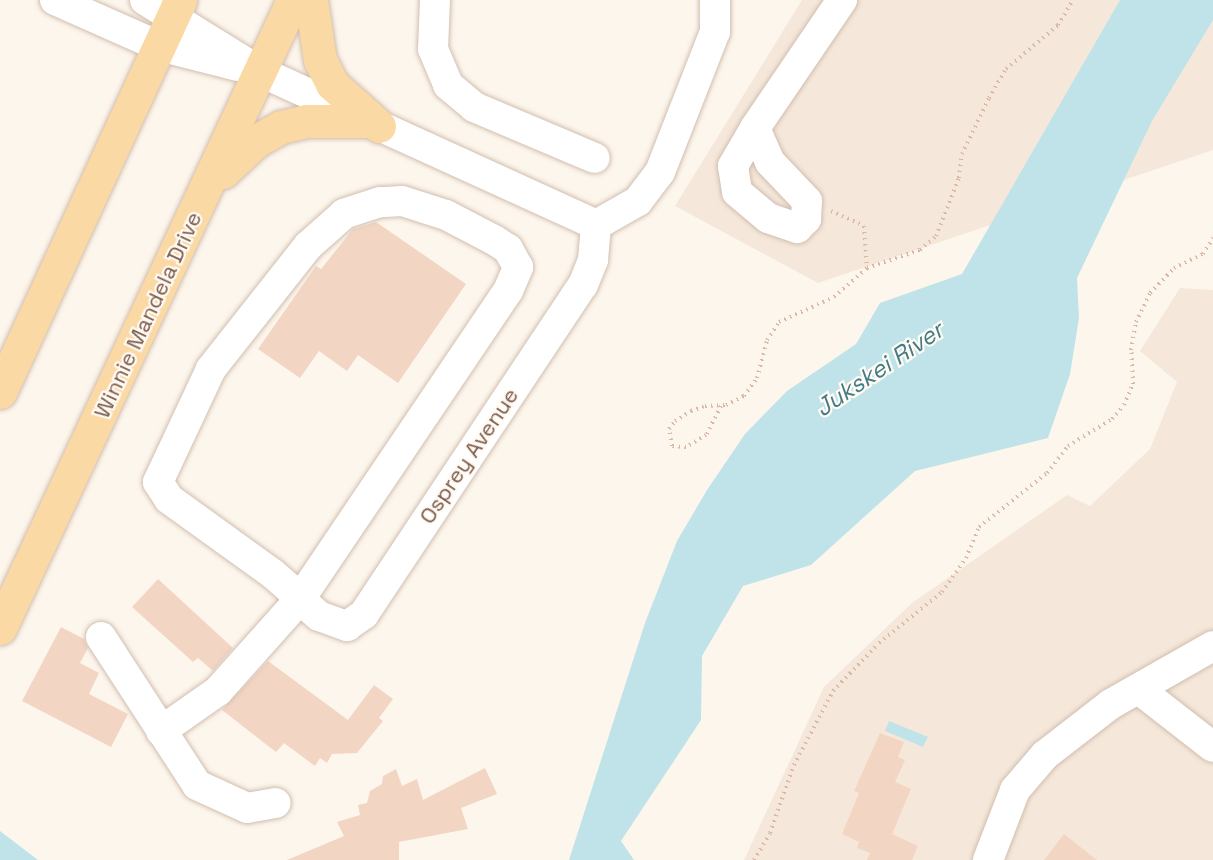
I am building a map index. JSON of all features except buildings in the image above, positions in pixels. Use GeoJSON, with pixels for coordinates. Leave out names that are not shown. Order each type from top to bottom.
{"type":"FeatureCollection","features":[{"type":"Feature","properties":{"kind":"main road","name":"Winnie Mandela Drive"},"geometry":{"type":"LineString","coordinates":[[0,628],[212,182],[293,0]]}},
{"type":"Feature","properties":{"kind":"main road"},"geometry":{"type":"LineString","coordinates":[[310,0],[320,60],[332,84],[374,125]]}},
{"type":"Feature","properties":{"kind":"main road"},"geometry":{"type":"LineString","coordinates":[[0,392],[177,7]]}},
{"type":"Feature","properties":{"kind":"main road"},"geometry":{"type":"LineString","coordinates":[[212,182],[256,141],[281,127],[306,121],[374,125]]}},
{"type":"Feature","properties":{"kind":"street"},"geometry":{"type":"LineString","coordinates":[[55,0],[159,45],[261,72],[596,225],[638,201],[660,172],[715,32],[715,0]]}},
{"type":"Feature","properties":{"kind":"street"},"geometry":{"type":"LineString","coordinates":[[145,0],[177,7],[261,72]]}},
{"type":"Feature","properties":{"kind":"street"},"geometry":{"type":"LineString","coordinates":[[435,0],[433,50],[454,92],[474,107],[594,158]]}},
{"type":"Feature","properties":{"kind":"street"},"geometry":{"type":"LineString","coordinates":[[755,128],[781,175],[801,192],[808,208],[801,225],[792,229],[759,212],[737,192],[733,182],[736,159],[755,128],[842,0]]}},
{"type":"Feature","properties":{"kind":"street"},"geometry":{"type":"LineString","coordinates":[[759,212],[781,175]]}},
{"type":"Feature","properties":{"kind":"street"},"geometry":{"type":"LineString","coordinates":[[161,731],[218,691],[300,599],[508,291],[519,267],[508,249],[494,240],[446,216],[402,201],[380,202],[344,214],[308,246],[211,369],[159,476],[158,482],[169,499],[273,574],[300,599]]}},
{"type":"Feature","properties":{"kind":"street","name":"Osprey Avenue"},"geometry":{"type":"LineString","coordinates":[[300,599],[338,627],[347,626],[364,614],[583,285],[593,260],[596,225]]}},
{"type":"Feature","properties":{"kind":"street"},"geometry":{"type":"LineString","coordinates":[[101,638],[197,784],[238,806],[276,803]]}},
{"type":"Feature","properties":{"kind":"street"},"geometry":{"type":"LineString","coordinates":[[988,860],[1015,790],[1045,755],[1111,704],[1141,691],[1213,646]]}},
{"type":"Feature","properties":{"kind":"street"},"geometry":{"type":"LineString","coordinates":[[1141,691],[1213,747]]}},
{"type":"Feature","properties":{"kind":"path"},"geometry":{"type":"LineString","coordinates":[[721,406],[706,435],[686,447],[672,446],[669,429],[675,421],[691,411],[721,406],[744,396],[757,378],[767,340],[779,322],[834,297],[867,268],[920,250],[936,236],[958,178],[962,154],[989,98],[1006,69],[1058,25],[1073,0]]}},
{"type":"Feature","properties":{"kind":"path"},"geometry":{"type":"LineString","coordinates":[[808,208],[844,214],[864,226],[867,268]]}},
{"type":"Feature","properties":{"kind":"path"},"geometry":{"type":"LineString","coordinates":[[754,860],[770,833],[794,765],[833,691],[879,643],[942,592],[966,558],[980,527],[1047,473],[1068,446],[1112,419],[1124,405],[1133,384],[1131,350],[1136,322],[1150,293],[1173,268],[1203,254],[1213,238]]}},
{"type":"Feature","properties":{"kind":"shaded area"},"geometry":{"type":"Polygon","coordinates":[[[802,0],[1213,0],[1213,150],[818,283],[675,206],[802,0]]]}},
{"type":"Feature","properties":{"kind":"shaded area"},"geometry":{"type":"Polygon","coordinates":[[[1180,288],[1213,290],[1213,860],[744,860],[824,687],[912,603],[1067,495],[1090,506],[1150,449],[1177,382],[1140,351],[1180,288]]]}},
{"type":"Feature","properties":{"kind":"water","name":"Jukskei River"},"geometry":{"type":"Polygon","coordinates":[[[1120,0],[1213,0],[1213,20],[1152,121],[1077,278],[1079,318],[1070,374],[1048,438],[915,471],[811,565],[743,586],[702,656],[701,720],[621,841],[634,860],[569,860],[645,623],[677,541],[707,490],[745,434],[787,391],[856,344],[880,303],[962,274],[1120,0]]]}},
{"type":"Feature","properties":{"kind":"water"},"geometry":{"type":"Polygon","coordinates":[[[889,721],[928,737],[923,747],[885,731],[889,721]]]}},
{"type":"Feature","properties":{"kind":"water"},"geometry":{"type":"Polygon","coordinates":[[[0,831],[38,860],[0,860],[0,831]]]}}]}
